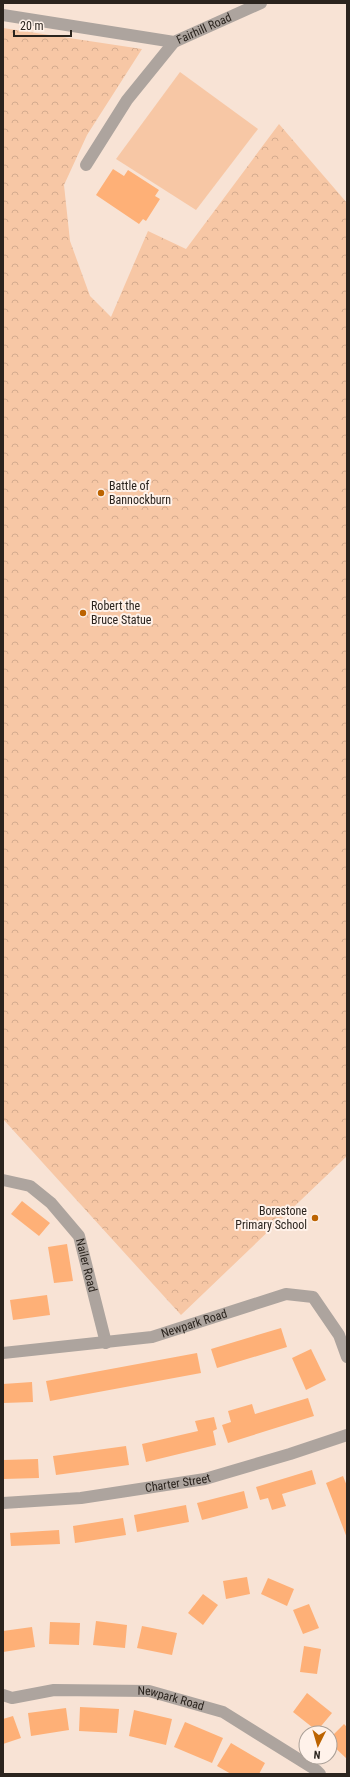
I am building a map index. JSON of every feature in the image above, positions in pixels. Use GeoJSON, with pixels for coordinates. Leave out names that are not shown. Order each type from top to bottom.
{"type":"FeatureCollection","features":[{"type":"Feature","properties":{"kind":"street","name":"Fairhill Road"},"geometry":{"type":"LineString","coordinates":[[3,15],[174,42],[261,3]]}},
{"type":"Feature","properties":{"kind":"street"},"geometry":{"type":"LineString","coordinates":[[86,165],[127,100],[174,42]]}},
{"type":"Feature","properties":{"kind":"street","name":"Nailer Road"},"geometry":{"type":"LineString","coordinates":[[3,1180],[30,1186],[51,1203],[79,1236],[106,1343]]}},
{"type":"Feature","properties":{"kind":"street","name":"Newpark Road"},"geometry":{"type":"LineString","coordinates":[[3,1353],[106,1343],[152,1336],[286,1294],[313,1297],[339,1335],[347,1357]]}},
{"type":"Feature","properties":{"kind":"street","name":"Charter Street"},"geometry":{"type":"LineString","coordinates":[[3,1503],[81,1498],[204,1479],[290,1454],[347,1435]]}},
{"type":"Feature","properties":{"kind":"street","name":"Newpark Road"},"geometry":{"type":"LineString","coordinates":[[3,1695],[12,1698],[54,1690],[148,1691],[223,1712],[316,1770],[320,1774]]}},
{"type":"Feature","properties":{"kind":"green space"},"geometry":{"type":"Polygon","coordinates":[[[3,28],[142,49],[87,135],[64,185],[70,241],[90,296],[111,317],[148,231],[186,249],[279,124],[347,203],[347,1156],[181,1315],[3,1119],[3,28]]]}},
{"type":"Feature","properties":{"kind":"green space"},"geometry":{"type":"Polygon","coordinates":[[[180,72],[258,129],[196,210],[116,159],[180,72]]]}},
{"type":"Feature","properties":{"kind":"building"},"geometry":{"type":"Polygon","coordinates":[[[113,169],[124,176],[128,170],[159,190],[155,196],[160,199],[146,221],[143,219],[139,224],[96,195],[113,169]]]}},
{"type":"Feature","properties":{"kind":"building"},"geometry":{"type":"Polygon","coordinates":[[[22,1201],[50,1223],[39,1236],[11,1214],[22,1201]]]}},
{"type":"Feature","properties":{"kind":"building"},"geometry":{"type":"Polygon","coordinates":[[[67,1244],[73,1281],[54,1283],[48,1247],[67,1244]]]}},
{"type":"Feature","properties":{"kind":"building"},"geometry":{"type":"Polygon","coordinates":[[[47,1295],[50,1315],[13,1320],[10,1300],[47,1295]]]}},
{"type":"Feature","properties":{"kind":"building"},"geometry":{"type":"Polygon","coordinates":[[[281,1328],[287,1347],[217,1368],[211,1349],[281,1328]]]}},
{"type":"Feature","properties":{"kind":"building"},"geometry":{"type":"Polygon","coordinates":[[[311,1349],[326,1380],[306,1390],[292,1358],[311,1349]]]}},
{"type":"Feature","properties":{"kind":"building"},"geometry":{"type":"Polygon","coordinates":[[[197,1353],[201,1373],[50,1401],[46,1381],[197,1353]]]}},
{"type":"Feature","properties":{"kind":"building"},"geometry":{"type":"Polygon","coordinates":[[[32,1382],[33,1402],[3,1403],[3,1384],[32,1382]]]}},
{"type":"Feature","properties":{"kind":"building"},"geometry":{"type":"Polygon","coordinates":[[[308,1398],[314,1416],[228,1443],[222,1425],[231,1422],[228,1411],[252,1404],[255,1414],[308,1398]]]}},
{"type":"Feature","properties":{"kind":"building"},"geometry":{"type":"Polygon","coordinates":[[[214,1417],[217,1429],[213,1431],[216,1445],[146,1462],[142,1444],[198,1431],[195,1421],[214,1417]]]}},
{"type":"Feature","properties":{"kind":"building"},"geometry":{"type":"Polygon","coordinates":[[[126,1446],[129,1465],[56,1475],[53,1456],[126,1446]]]}},
{"type":"Feature","properties":{"kind":"building"},"geometry":{"type":"Polygon","coordinates":[[[38,1459],[39,1478],[3,1479],[3,1460],[38,1459]]]}},
{"type":"Feature","properties":{"kind":"building"},"geometry":{"type":"Polygon","coordinates":[[[312,1470],[316,1484],[282,1494],[286,1506],[272,1510],[268,1498],[260,1500],[256,1487],[312,1470]]]}},
{"type":"Feature","properties":{"kind":"building"},"geometry":{"type":"Polygon","coordinates":[[[343,1476],[347,1486],[347,1538],[326,1483],[343,1476]]]}},
{"type":"Feature","properties":{"kind":"building"},"geometry":{"type":"Polygon","coordinates":[[[244,1491],[248,1508],[202,1520],[197,1503],[244,1491]]]}},
{"type":"Feature","properties":{"kind":"building"},"geometry":{"type":"Polygon","coordinates":[[[186,1505],[189,1522],[137,1532],[134,1515],[186,1505]]]}},
{"type":"Feature","properties":{"kind":"building"},"geometry":{"type":"Polygon","coordinates":[[[123,1518],[126,1535],[75,1543],[73,1526],[123,1518]]]}},
{"type":"Feature","properties":{"kind":"building"},"geometry":{"type":"Polygon","coordinates":[[[59,1530],[60,1544],[11,1546],[10,1533],[59,1530]]]}},
{"type":"Feature","properties":{"kind":"building"},"geometry":{"type":"Polygon","coordinates":[[[247,1577],[250,1594],[226,1599],[223,1581],[247,1577]]]}},
{"type":"Feature","properties":{"kind":"building"},"geometry":{"type":"Polygon","coordinates":[[[268,1578],[294,1589],[287,1606],[261,1594],[268,1578]]]}},
{"type":"Feature","properties":{"kind":"building"},"geometry":{"type":"Polygon","coordinates":[[[203,1594],[218,1605],[203,1625],[188,1613],[203,1594]]]}},
{"type":"Feature","properties":{"kind":"building"},"geometry":{"type":"Polygon","coordinates":[[[309,1604],[319,1628],[303,1634],[293,1610],[309,1604]]]}},
{"type":"Feature","properties":{"kind":"building"},"geometry":{"type":"Polygon","coordinates":[[[96,1621],[127,1625],[125,1648],[93,1645],[96,1621]]]}},
{"type":"Feature","properties":{"kind":"building"},"geometry":{"type":"Polygon","coordinates":[[[50,1622],[80,1623],[79,1645],[49,1644],[50,1622]]]}},
{"type":"Feature","properties":{"kind":"building"},"geometry":{"type":"Polygon","coordinates":[[[142,1626],[177,1633],[172,1655],[137,1648],[142,1626]]]}},
{"type":"Feature","properties":{"kind":"building"},"geometry":{"type":"Polygon","coordinates":[[[32,1627],[35,1647],[3,1652],[3,1631],[32,1627]]]}},
{"type":"Feature","properties":{"kind":"building"},"geometry":{"type":"Polygon","coordinates":[[[304,1646],[321,1649],[317,1674],[300,1672],[304,1646]]]}},
{"type":"Feature","properties":{"kind":"building"},"geometry":{"type":"Polygon","coordinates":[[[307,1693],[332,1713],[322,1725],[309,1725],[293,1712],[307,1693]]]}},
{"type":"Feature","properties":{"kind":"building"},"geometry":{"type":"Polygon","coordinates":[[[80,1707],[119,1709],[117,1733],[79,1731],[80,1707]]]}},
{"type":"Feature","properties":{"kind":"building"},"geometry":{"type":"Polygon","coordinates":[[[66,1708],[69,1730],[31,1736],[28,1713],[66,1708]]]}},
{"type":"Feature","properties":{"kind":"building"},"geometry":{"type":"Polygon","coordinates":[[[134,1710],[172,1719],[166,1745],[129,1736],[134,1710]]]}},
{"type":"Feature","properties":{"kind":"building"},"geometry":{"type":"Polygon","coordinates":[[[13,1716],[21,1738],[3,1744],[3,1719],[13,1716]]]}},
{"type":"Feature","properties":{"kind":"building"},"geometry":{"type":"Polygon","coordinates":[[[185,1722],[223,1738],[212,1763],[174,1747],[185,1722]]]}},
{"type":"Feature","properties":{"kind":"building"},"geometry":{"type":"Polygon","coordinates":[[[344,1724],[347,1727],[347,1759],[338,1751],[338,1730],[344,1724]]]}},
{"type":"Feature","properties":{"kind":"building"},"geometry":{"type":"Polygon","coordinates":[[[231,1743],[265,1763],[259,1774],[231,1774],[217,1766],[231,1743]]]}},
{"type":"Feature","properties":{"kind":"place","name":"Battle of Bannockburn"},"geometry":{"type":"Point","coordinates":[101,493]}},
{"type":"Feature","properties":{"kind":"place","name":"Robert the Bruce Statue"},"geometry":{"type":"Point","coordinates":[83,613]}},
{"type":"Feature","properties":{"kind":"place","name":"Borestone Primary School"},"geometry":{"type":"Point","coordinates":[315,1218]}}]}
